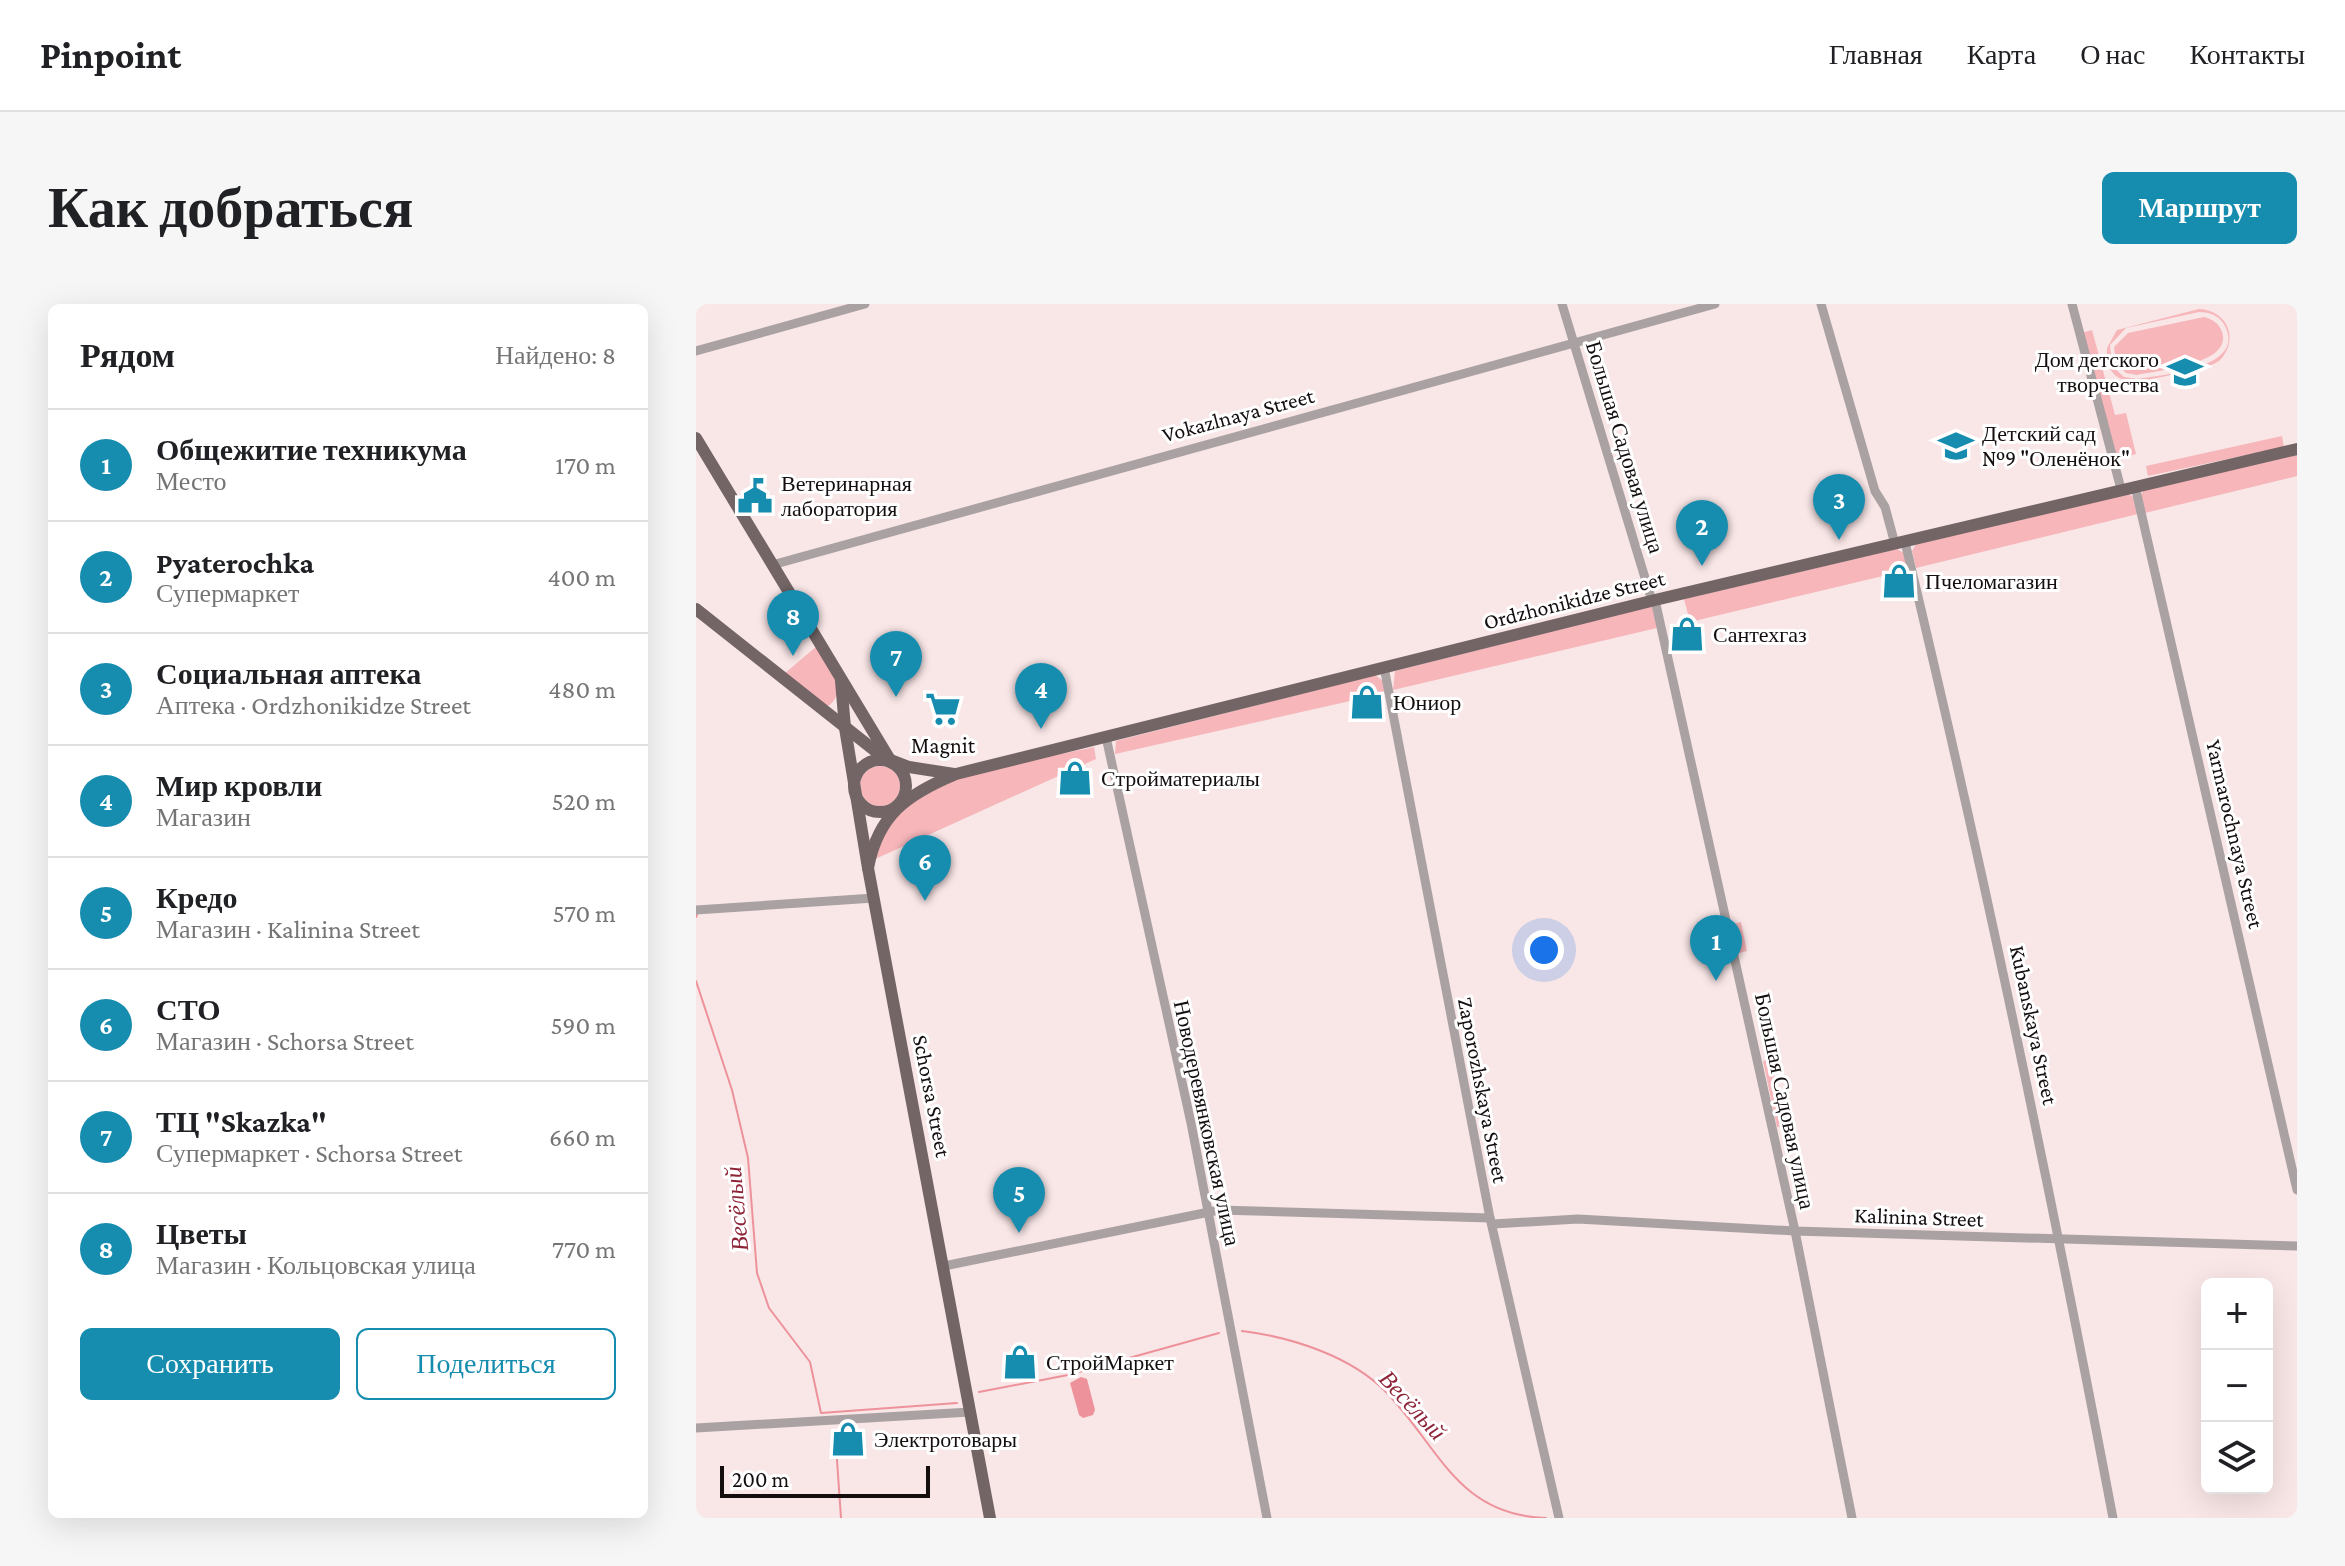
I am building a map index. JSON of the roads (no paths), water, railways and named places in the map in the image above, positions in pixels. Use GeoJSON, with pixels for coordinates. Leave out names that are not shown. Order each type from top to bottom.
{"type":"FeatureCollection","features":[{"type":"Feature","properties":{"kind":"main road","name":"Schorsa Street"},"geometry":{"type":"LineString","coordinates":[[696,438],[892,763]]}},
{"type":"Feature","properties":{"kind":"main road","name":"Ordzhonikidze Street"},"geometry":{"type":"LineString","coordinates":[[956,774],[1654,600],[2297,449]]}},
{"type":"Feature","properties":{"kind":"main road"},"geometry":{"type":"LineString","coordinates":[[696,609],[901,770],[906,784],[898,805],[876,839],[868,868]]}},
{"type":"Feature","properties":{"kind":"main road","name":"Schorsa Street"},"geometry":{"type":"LineString","coordinates":[[841,681],[854,791],[990,1518]]}},
{"type":"Feature","properties":{"kind":"main road"},"geometry":{"type":"LineString","coordinates":[[875,760],[956,774],[884,812],[872,811],[859,802],[854,791],[855,777],[863,766],[875,760]]}},
{"type":"Feature","properties":{"kind":"street"},"geometry":{"type":"LineString","coordinates":[[696,351],[865,304]]}},
{"type":"Feature","properties":{"kind":"street","name":"Большая Садовая улица"},"geometry":{"type":"LineString","coordinates":[[1562,304],[1654,600],[1795,1231],[1852,1518]]}},
{"type":"Feature","properties":{"kind":"street","name":"Vokazlnaya Street"},"geometry":{"type":"LineString","coordinates":[[772,565],[1715,304]]}},
{"type":"Feature","properties":{"kind":"street","name":"Kubanskaya Street"},"geometry":{"type":"LineString","coordinates":[[1821,304],[1875,491],[1900,543],[1966,793],[2061,1239],[2113,1518]]}},
{"type":"Feature","properties":{"kind":"street"},"geometry":{"type":"LineString","coordinates":[[2072,304],[2121,489]]}},
{"type":"Feature","properties":{"kind":"street","name":"Yarmarochnaya Street"},"geometry":{"type":"LineString","coordinates":[[2135,486],[2297,1190]]}},
{"type":"Feature","properties":{"kind":"street","name":"Zaporozhskaya Street"},"geometry":{"type":"LineString","coordinates":[[1384,667],[1492,1221],[1559,1518]]}},
{"type":"Feature","properties":{"kind":"street","name":"Новодеревянковская улица"},"geometry":{"type":"LineString","coordinates":[[1106,737],[1208,1213],[1267,1518]]}},
{"type":"Feature","properties":{"kind":"street"},"geometry":{"type":"LineString","coordinates":[[696,910],[874,898]]}},
{"type":"Feature","properties":{"kind":"street","name":"Kalinina Street"},"geometry":{"type":"LineString","coordinates":[[944,1266],[1227,1210],[1492,1221],[1578,1219],[1795,1231],[2297,1246]]}},
{"type":"Feature","properties":{"kind":"street"},"geometry":{"type":"LineString","coordinates":[[696,1428],[970,1412]]}},
{"type":"Feature","properties":{"kind":"waterway","name":"Весёлый"},"geometry":{"type":"LineString","coordinates":[[696,981],[732,1090],[748,1158],[757,1273],[769,1308],[810,1362],[821,1413],[957,1403]]}},
{"type":"Feature","properties":{"kind":"waterway","name":"Весёлый"},"geometry":{"type":"LineString","coordinates":[[1242,1331],[1300,1343],[1356,1368],[1386,1392],[1453,1475],[1471,1492],[1491,1505],[1516,1514],[1546,1518]]}},
{"type":"Feature","properties":{"kind":"waterway","name":"Весёлый"},"geometry":{"type":"LineString","coordinates":[[979,1392],[1068,1375],[1219,1333]]}},
{"type":"Feature","properties":{"kind":"waterway"},"geometry":{"type":"LineString","coordinates":[[835,1431],[841,1518]]}},
{"type":"Feature","properties":{"kind":"place","name":"Дом детского творчества"},"geometry":{"type":"Point","coordinates":[2185,372]}},
{"type":"Feature","properties":{"kind":"place","name":"Детский сад №9 \"Оленёнок\""},"geometry":{"type":"Point","coordinates":[1956,446]}},
{"type":"Feature","properties":{"kind":"place","name":"Ветеринарная лаборатория"},"geometry":{"type":"Point","coordinates":[755,496]}},
{"type":"Feature","properties":{"kind":"place","name":"Социальная аптека"},"geometry":{"type":"Point","coordinates":[1839,540]}},
{"type":"Feature","properties":{"kind":"place","name":"Pyaterochka"},"geometry":{"type":"Point","coordinates":[1702,566]}},
{"type":"Feature","properties":{"kind":"place","name":"Пчеломагазин"},"geometry":{"type":"Point","coordinates":[1899,581]}},
{"type":"Feature","properties":{"kind":"place","name":"Сантехгаз"},"geometry":{"type":"Point","coordinates":[1687,634]}},
{"type":"Feature","properties":{"kind":"place","name":"Цветы"},"geometry":{"type":"Point","coordinates":[793,656]}},
{"type":"Feature","properties":{"kind":"place","name":"ТЦ \"Skazka\""},"geometry":{"type":"Point","coordinates":[896,697]}},
{"type":"Feature","properties":{"kind":"place","name":"Юниор"},"geometry":{"type":"Point","coordinates":[1367,702]}},
{"type":"Feature","properties":{"kind":"place","name":"Magnit"},"geometry":{"type":"Point","coordinates":[943,709]}},
{"type":"Feature","properties":{"kind":"place","name":"Мир кровли"},"geometry":{"type":"Point","coordinates":[1041,729]}},
{"type":"Feature","properties":{"kind":"place","name":"Стройматериалы"},"geometry":{"type":"Point","coordinates":[1075,778]}},
{"type":"Feature","properties":{"kind":"place","name":"СТО"},"geometry":{"type":"Point","coordinates":[925,901]}},
{"type":"Feature","properties":{"kind":"place","name":"Общежитие техникума"},"geometry":{"type":"Point","coordinates":[1716,981]}},
{"type":"Feature","properties":{"kind":"place","name":"Кредо"},"geometry":{"type":"Point","coordinates":[1019,1233]}},
{"type":"Feature","properties":{"kind":"place","name":"СтройМаркет"},"geometry":{"type":"Point","coordinates":[1020,1362]}},
{"type":"Feature","properties":{"kind":"place","name":"Электротовары"},"geometry":{"type":"Point","coordinates":[848,1439]}}]}
